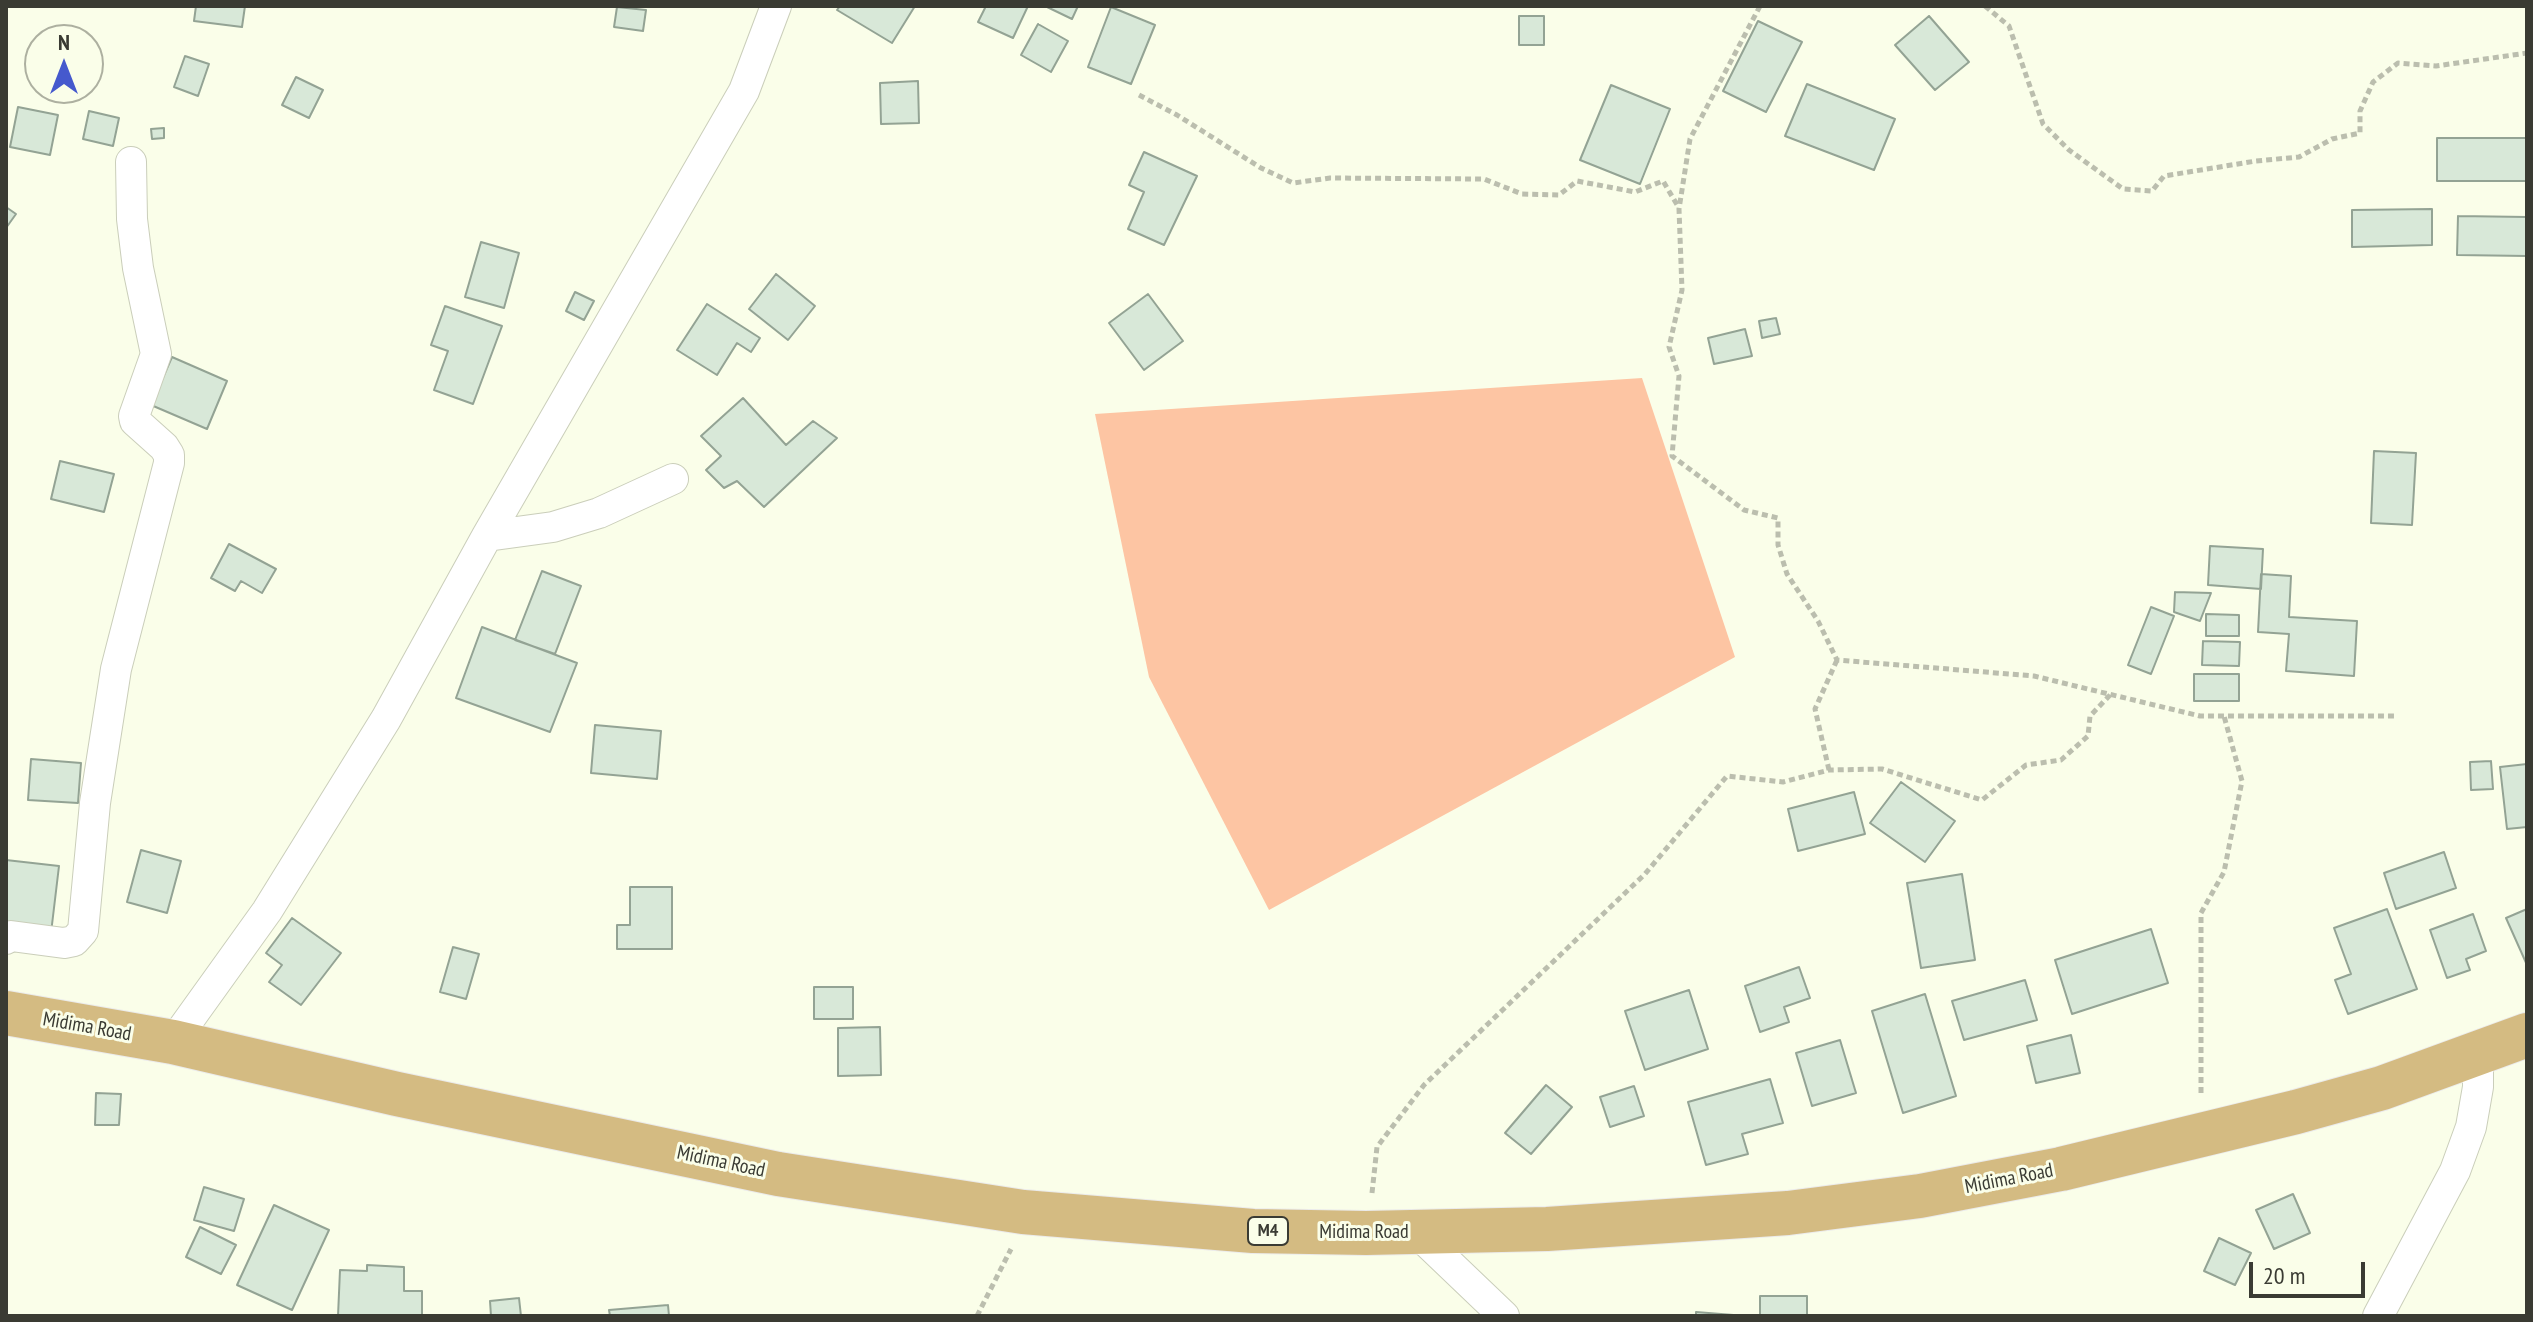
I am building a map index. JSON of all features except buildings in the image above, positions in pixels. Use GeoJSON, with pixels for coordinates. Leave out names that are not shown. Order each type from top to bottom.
{"type":"FeatureCollection","features":[{"type":"Feature","properties":{"kind":"main road","name":"Midima Road"},"geometry":{"type":"LineString","coordinates":[[6,1013],[173,1042],[397,1094],[778,1174],[1023,1212],[1253,1231],[1366,1233],[1547,1229],[1788,1213],[1920,1196],[2061,1169],[2382,1088],[2527,1035]]}},
{"type":"Feature","properties":{"kind":"street"},"geometry":{"type":"LineString","coordinates":[[173,1042],[275,898],[386,719],[487,536],[744,91],[776,6]]}},
{"type":"Feature","properties":{"kind":"street"},"geometry":{"type":"LineString","coordinates":[[6,939],[11,936],[64,943],[74,941],[83,931],[95,803],[116,669],[169,463],[164,447],[135,421],[134,416],[156,354],[138,268],[132,219],[131,162]]}},
{"type":"Feature","properties":{"kind":"street"},"geometry":{"type":"LineString","coordinates":[[487,536],[568,523],[599,513],[673,479]]}},
{"type":"Feature","properties":{"kind":"street"},"geometry":{"type":"LineString","coordinates":[[2378,1316],[2455,1171],[2471,1127],[2478,1087],[2478,1054]]}},
{"type":"Feature","properties":{"kind":"street"},"geometry":{"type":"LineString","coordinates":[[1415,1231],[1504,1316]]}},
{"type":"Feature","properties":{"kind":"path"},"geometry":{"type":"LineString","coordinates":[[1760,6],[1690,139],[1679,209],[1682,290],[1669,347],[1679,376],[1672,456],[1744,510],[1778,518],[1778,545],[1787,574],[1818,621],[1837,660]]}},
{"type":"Feature","properties":{"kind":"path"},"geometry":{"type":"LineString","coordinates":[[1985,6],[2009,26],[2043,124],[2069,150],[2123,189],[2152,191],[2164,176],[2299,157],[2332,139],[2360,133],[2360,111],[2373,82],[2398,63],[2436,66],[2527,53]]}},
{"type":"Feature","properties":{"kind":"path"},"geometry":{"type":"LineString","coordinates":[[1139,95],[1261,168],[1293,183],[1330,178],[1484,179],[1522,194],[1559,195],[1577,181],[1635,192],[1663,181],[1679,209]]}},
{"type":"Feature","properties":{"kind":"path"},"geometry":{"type":"LineString","coordinates":[[1837,660],[2034,676],[2200,716],[2397,716]]}},
{"type":"Feature","properties":{"kind":"path"},"geometry":{"type":"LineString","coordinates":[[1829,770],[1815,709],[1837,660]]}},
{"type":"Feature","properties":{"kind":"path"},"geometry":{"type":"LineString","coordinates":[[1366,1233],[1377,1147],[1424,1085],[1645,874],[1727,776],[1783,782],[1829,770],[1882,769],[1982,800],[2026,765],[2061,760],[2088,736],[2090,716],[2111,694]]}},
{"type":"Feature","properties":{"kind":"path"},"geometry":{"type":"LineString","coordinates":[[2201,1136],[2201,913],[2224,872],[2242,781],[2224,716]]}},
{"type":"Feature","properties":{"kind":"path"},"geometry":{"type":"LineString","coordinates":[[977,1316],[1009,1257]]}},
{"type":"Feature","properties":{"kind":"shaded area"},"geometry":{"type":"Polygon","coordinates":[[[1642,378],[1735,657],[1269,910],[1149,677],[1095,414],[1642,378]]]}}]}
